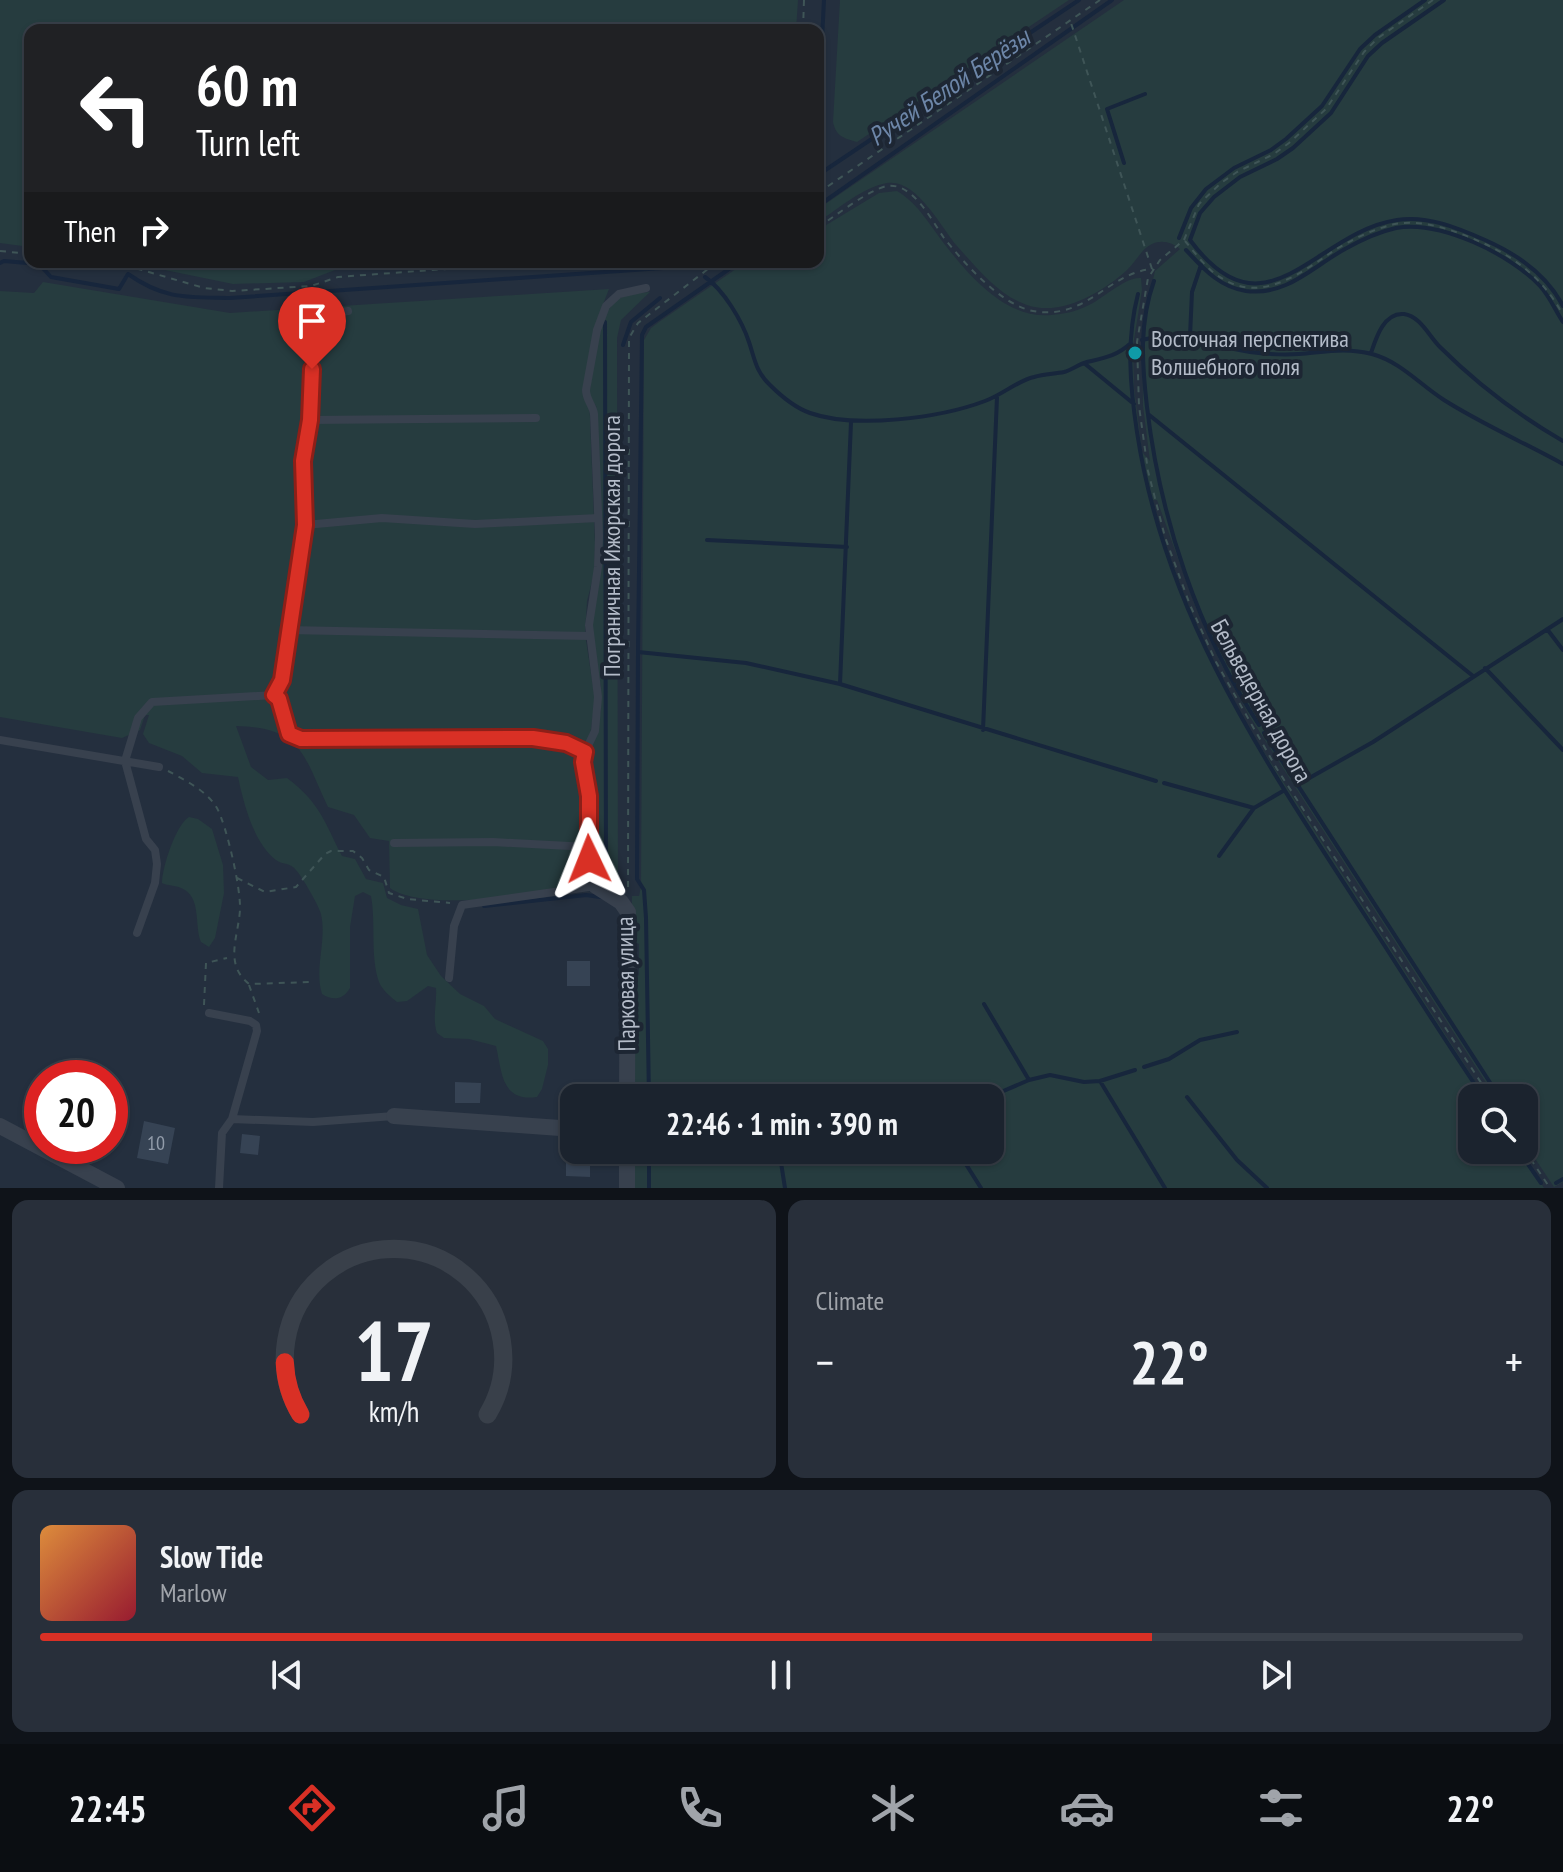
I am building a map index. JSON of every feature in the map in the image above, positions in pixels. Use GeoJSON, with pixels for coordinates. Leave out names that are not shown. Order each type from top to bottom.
{"type":"FeatureCollection","features":[{"type":"Feature","properties":{"kind":"street","name":"Парковая улица"},"geometry":{"type":"LineString","coordinates":[[596,886],[621,902],[628,912],[627,1084]]}},
{"type":"Feature","properties":{"kind":"street"},"geometry":{"type":"LineString","coordinates":[[394,1116],[560,1128]]}},
{"type":"Feature","properties":{"kind":"street"},"geometry":{"type":"LineString","coordinates":[[0,1126],[117,1188]]}},
{"type":"Feature","properties":{"kind":"street"},"geometry":{"type":"LineString","coordinates":[[627,1164],[627,1188]]}},
{"type":"Feature","properties":{"kind":"lane"},"geometry":{"type":"LineString","coordinates":[[449,978],[456,917],[458,910],[466,903],[596,886],[588,847],[589,801],[583,762],[595,731],[598,711],[589,615],[598,567],[598,518],[594,414],[586,397],[597,330],[610,300],[619,294],[646,288]]}},
{"type":"Feature","properties":{"kind":"lane"},"geometry":{"type":"LineString","coordinates":[[274,695],[282,680],[305,525],[303,461],[310,420],[314,319],[348,311]]}},
{"type":"Feature","properties":{"kind":"lane"},"geometry":{"type":"LineString","coordinates":[[310,420],[536,418]]}},
{"type":"Feature","properties":{"kind":"lane"},"geometry":{"type":"LineString","coordinates":[[305,525],[382,518],[475,524],[598,518]]}},
{"type":"Feature","properties":{"kind":"lane"},"geometry":{"type":"LineString","coordinates":[[288,630],[589,636]]}},
{"type":"Feature","properties":{"kind":"lane"},"geometry":{"type":"LineString","coordinates":[[137,933],[155,883],[157,864],[155,850],[146,839],[125,761],[138,718],[152,702],[274,695],[279,699],[289,734],[301,739],[533,738],[566,743],[585,752]]}},
{"type":"Feature","properties":{"kind":"lane"},"geometry":{"type":"LineString","coordinates":[[0,740],[159,767]]}},
{"type":"Feature","properties":{"kind":"lane"},"geometry":{"type":"LineString","coordinates":[[394,843],[493,842],[588,847]]}},
{"type":"Feature","properties":{"kind":"lane"},"geometry":{"type":"LineString","coordinates":[[209,1013],[256,1025],[232,1119],[222,1133],[219,1188]]}},
{"type":"Feature","properties":{"kind":"lane"},"geometry":{"type":"LineString","coordinates":[[232,1119],[313,1122],[394,1116]]}},
{"type":"Feature","properties":{"kind":"path"},"geometry":{"type":"LineString","coordinates":[[803,24],[804,0]]}},
{"type":"Feature","properties":{"kind":"path"},"geometry":{"type":"LineString","coordinates":[[824,189],[1100,0]]}},
{"type":"Feature","properties":{"kind":"path"},"geometry":{"type":"LineString","coordinates":[[824,223],[886,186],[900,188],[917,201],[945,238],[985,281],[1013,304],[1039,312],[1076,307],[1135,271],[1152,269],[1184,240],[1195,210],[1210,192],[1237,172],[1289,143],[1326,109],[1364,52],[1378,38],[1433,0]]}},
{"type":"Feature","properties":{"kind":"path"},"geometry":{"type":"LineString","coordinates":[[1070,20],[1152,269]]}},
{"type":"Feature","properties":{"kind":"path"},"geometry":{"type":"LineString","coordinates":[[1184,240],[1219,277],[1233,284],[1259,287],[1285,282],[1300,275],[1328,254],[1376,230],[1397,224],[1427,224],[1467,237],[1512,258],[1546,287],[1563,315]]}},
{"type":"Feature","properties":{"kind":"path"},"geometry":{"type":"LineString","coordinates":[[0,251],[24,253]]}},
{"type":"Feature","properties":{"kind":"path"},"geometry":{"type":"LineString","coordinates":[[135,268],[204,288],[232,291],[311,286],[338,277],[459,268]]}},
{"type":"Feature","properties":{"kind":"path","name":"Пограничная Ижорская дорога"},"geometry":{"type":"LineString","coordinates":[[628,872],[629,338],[638,323],[709,268]]}},
{"type":"Feature","properties":{"kind":"path","name":"Бельведерная дорога"},"geometry":{"type":"LineString","coordinates":[[1152,269],[1138,327],[1139,406],[1148,471],[1157,507],[1190,605],[1216,662],[1261,743],[1482,1084]]}},
{"type":"Feature","properties":{"kind":"path"},"geometry":{"type":"LineString","coordinates":[[159,767],[202,792],[217,808],[236,877],[240,907],[233,963],[240,977],[249,984],[259,1015],[256,1025]]}},
{"type":"Feature","properties":{"kind":"path"},"geometry":{"type":"LineString","coordinates":[[236,877],[265,892],[296,887],[325,854],[348,850],[362,858],[369,870],[384,877],[389,893],[425,902],[466,903]]}},
{"type":"Feature","properties":{"kind":"path"},"geometry":{"type":"LineString","coordinates":[[209,1013],[204,1005],[205,968],[211,960],[227,958]]}},
{"type":"Feature","properties":{"kind":"path"},"geometry":{"type":"LineString","coordinates":[[249,984],[312,982]]}},
{"type":"Feature","properties":{"kind":"path"},"geometry":{"type":"LineString","coordinates":[[1534,1164],[1550,1188]]}},
{"type":"Feature","properties":{"kind":"green space"},"geometry":{"type":"Polygon","coordinates":[[[0,0],[798,0],[796,24],[24,24],[24,246],[0,243],[0,0]]]}},
{"type":"Feature","properties":{"kind":"green space"},"geometry":{"type":"Polygon","coordinates":[[[840,0],[1069,0],[857,142],[841,136],[833,122],[840,0]]]}},
{"type":"Feature","properties":{"kind":"green space"},"geometry":{"type":"Polygon","coordinates":[[[1124,0],[1563,0],[1563,1182],[1554,1187],[1538,1163],[1538,1084],[1487,1084],[1250,717],[1219,660],[1194,603],[1157,500],[1153,500],[1182,587],[1241,716],[1477,1084],[1458,1084],[1458,1164],[1529,1164],[1544,1188],[631,1188],[631,1164],[1004,1164],[1004,1084],[631,1084],[635,978],[639,975],[639,944],[632,940],[632,896],[639,896],[641,887],[644,340],[651,328],[737,268],[824,268],[824,226],[879,193],[897,191],[918,209],[979,283],[991,294],[1020,310],[1051,315],[1074,311],[1128,281],[1141,278],[1133,346],[1134,388],[1142,452],[1150,461],[1143,406],[1142,328],[1155,271],[1180,249],[1171,243],[1152,244],[1127,270],[1094,294],[1067,305],[1040,308],[1017,301],[998,288],[957,246],[918,196],[898,183],[869,189],[824,218],[824,205],[1124,0]]]}},
{"type":"Feature","properties":{"kind":"green space"},"geometry":{"type":"Polygon","coordinates":[[[155,268],[356,268],[335,270],[304,282],[233,284],[155,268]]]}},
{"type":"Feature","properties":{"kind":"green space"},"geometry":{"type":"Polygon","coordinates":[[[43,282],[230,313],[609,289],[600,312],[588,368],[595,545],[585,634],[595,699],[590,736],[580,756],[587,802],[584,844],[589,874],[587,883],[516,896],[456,900],[407,895],[390,888],[389,841],[370,838],[354,815],[328,807],[305,759],[288,739],[275,732],[236,726],[251,767],[268,780],[287,778],[298,787],[320,813],[342,856],[355,859],[366,879],[383,883],[387,898],[418,909],[427,955],[441,976],[460,994],[484,1006],[495,1019],[543,1041],[548,1049],[548,1065],[537,1097],[516,1095],[510,1090],[502,1075],[496,1046],[469,1039],[444,1038],[437,1033],[436,988],[428,986],[407,1001],[397,1002],[384,991],[375,962],[371,896],[363,892],[355,896],[350,927],[350,988],[338,998],[322,994],[319,975],[323,934],[320,910],[296,870],[276,860],[261,843],[238,777],[202,773],[182,756],[149,743],[143,734],[149,715],[145,715],[140,730],[122,738],[0,717],[0,291],[34,293],[43,282]]]}},
{"type":"Feature","properties":{"kind":"green space"},"geometry":{"type":"Polygon","coordinates":[[[650,292],[621,320],[617,338],[618,896],[597,879],[590,838],[586,762],[601,711],[601,687],[594,659],[592,615],[598,585],[597,414],[589,396],[597,343],[605,316],[618,299],[650,292]]]}},
{"type":"Feature","properties":{"kind":"green space"},"geometry":{"type":"Polygon","coordinates":[[[189,817],[212,829],[223,865],[224,893],[215,938],[209,947],[201,942],[192,897],[181,888],[162,883],[171,847],[179,828],[189,817]]]}},
{"type":"Feature","properties":{"kind":"building"},"geometry":{"type":"Polygon","coordinates":[[[567,961],[590,961],[590,986],[567,986],[567,961]]]}},
{"type":"Feature","properties":{"kind":"building"},"geometry":{"type":"Polygon","coordinates":[[[455,1082],[481,1083],[480,1103],[455,1103],[455,1082]]]}},
{"type":"Feature","properties":{"kind":"building"},"geometry":{"type":"Polygon","coordinates":[[[144,1121],[175,1128],[168,1164],[137,1158],[144,1121]]]}},
{"type":"Feature","properties":{"kind":"building"},"geometry":{"type":"Polygon","coordinates":[[[242,1134],[260,1136],[258,1155],[240,1153],[242,1134]]]}},
{"type":"Feature","properties":{"kind":"building"},"geometry":{"type":"Polygon","coordinates":[[[566,1164],[590,1164],[590,1177],[566,1176],[566,1164]]]}},
{"type":"Feature","properties":{"kind":"waterway"},"geometry":{"type":"LineString","coordinates":[[823,24],[824,0]]}},
{"type":"Feature","properties":{"kind":"waterway","name":"Ручей Белой Берёзы"},"geometry":{"type":"LineString","coordinates":[[824,171],[1079,0]]}},
{"type":"Feature","properties":{"kind":"waterway"},"geometry":{"type":"LineString","coordinates":[[824,202],[1112,0]]}},
{"type":"Feature","properties":{"kind":"waterway"},"geometry":{"type":"LineString","coordinates":[[1179,238],[1191,208],[1206,189],[1234,168],[1286,139],[1322,106],[1360,49],[1425,0]]}},
{"type":"Feature","properties":{"kind":"waterway"},"geometry":{"type":"LineString","coordinates":[[1444,0],[1368,56],[1331,113],[1293,148],[1240,177],[1214,197],[1200,213],[1190,240],[1217,269],[1243,282],[1267,282],[1291,273],[1368,229],[1397,220],[1420,219],[1475,235],[1520,259],[1540,275],[1563,306]]}},
{"type":"Feature","properties":{"kind":"waterway"},"geometry":{"type":"LineString","coordinates":[[1124,163],[1107,109],[1145,94]]}},
{"type":"Feature","properties":{"kind":"waterway"},"geometry":{"type":"LineString","coordinates":[[1186,250],[1228,286],[1261,291],[1287,285],[1376,234],[1396,228],[1433,229],[1473,242],[1511,262],[1540,286],[1563,322]]}},
{"type":"Feature","properties":{"kind":"waterway","name":"Ручей Белой Берёзы"},"geometry":{"type":"LineString","coordinates":[[0,263],[24,263]]}},
{"type":"Feature","properties":{"kind":"waterway"},"geometry":{"type":"LineString","coordinates":[[1190,336],[1192,292],[1201,265]]}},
{"type":"Feature","properties":{"kind":"waterway","name":"Ручей Белой Берёзы"},"geometry":{"type":"LineString","coordinates":[[43,268],[51,277],[119,289],[128,274],[165,293],[230,298],[663,268]]}},
{"type":"Feature","properties":{"kind":"waterway"},"geometry":{"type":"LineString","coordinates":[[730,268],[646,327],[642,335],[638,652],[746,663],[840,684],[1156,781]]}},
{"type":"Feature","properties":{"kind":"waterway"},"geometry":{"type":"LineString","coordinates":[[705,277],[719,290],[737,316],[765,380],[799,408],[829,418],[898,419],[966,407],[1028,379],[1064,372],[1110,356],[1131,343]]}},
{"type":"Feature","properties":{"kind":"waterway"},"geometry":{"type":"LineString","coordinates":[[1154,281],[1146,312],[1143,359],[1147,407],[1161,490],[1200,613],[1237,689],[1259,725]]}},
{"type":"Feature","properties":{"kind":"waterway"},"geometry":{"type":"LineString","coordinates":[[1138,294],[1130,363],[1137,432],[1150,497],[1169,560],[1193,620],[1220,678],[1284,790],[1475,1084]]}},
{"type":"Feature","properties":{"kind":"waterway"},"geometry":{"type":"LineString","coordinates":[[623,345],[631,322],[660,298]]}},
{"type":"Feature","properties":{"kind":"waterway"},"geometry":{"type":"LineString","coordinates":[[1371,353],[1378,334],[1391,317],[1397,314],[1410,316],[1420,322],[1440,347],[1483,386],[1563,441]]}},
{"type":"Feature","properties":{"kind":"waterway"},"geometry":{"type":"LineString","coordinates":[[605,322],[606,886]]}},
{"type":"Feature","properties":{"kind":"waterway"},"geometry":{"type":"LineString","coordinates":[[1142,340],[1186,337],[1268,354],[1344,350],[1372,354],[1401,368],[1458,409],[1563,464]]}},
{"type":"Feature","properties":{"kind":"waterway"},"geometry":{"type":"LineString","coordinates":[[1084,363],[1134,404]]}},
{"type":"Feature","properties":{"kind":"waterway"},"geometry":{"type":"LineString","coordinates":[[983,730],[997,397]]}},
{"type":"Feature","properties":{"kind":"waterway"},"geometry":{"type":"LineString","coordinates":[[1148,414],[1473,676]]}},
{"type":"Feature","properties":{"kind":"waterway"},"geometry":{"type":"LineString","coordinates":[[605,418],[620,417]]}},
{"type":"Feature","properties":{"kind":"waterway"},"geometry":{"type":"LineString","coordinates":[[840,684],[851,422]]}},
{"type":"Feature","properties":{"kind":"waterway"},"geometry":{"type":"LineString","coordinates":[[707,540],[847,547]]}},
{"type":"Feature","properties":{"kind":"waterway"},"geometry":{"type":"LineString","coordinates":[[1297,785],[1373,742],[1563,619]]}},
{"type":"Feature","properties":{"kind":"waterway"},"geometry":{"type":"LineString","coordinates":[[1547,629],[1563,650]]}},
{"type":"Feature","properties":{"kind":"waterway"},"geometry":{"type":"LineString","coordinates":[[638,652],[637,879],[644,890],[646,918],[649,1084]]}},
{"type":"Feature","properties":{"kind":"waterway"},"geometry":{"type":"LineString","coordinates":[[1485,668],[1563,750]]}},
{"type":"Feature","properties":{"kind":"waterway"},"geometry":{"type":"LineString","coordinates":[[1264,733],[1491,1084]]}},
{"type":"Feature","properties":{"kind":"waterway"},"geometry":{"type":"LineString","coordinates":[[1164,783],[1254,808]]}},
{"type":"Feature","properties":{"kind":"waterway"},"geometry":{"type":"LineString","coordinates":[[1219,856],[1254,808],[1283,791]]}},
{"type":"Feature","properties":{"kind":"waterway"},"geometry":{"type":"LineString","coordinates":[[484,906],[586,895],[600,897]]}},
{"type":"Feature","properties":{"kind":"waterway"},"geometry":{"type":"LineString","coordinates":[[984,1004],[1029,1080]]}},
{"type":"Feature","properties":{"kind":"waterway"},"geometry":{"type":"LineString","coordinates":[[1144,1067],[1169,1059],[1200,1040],[1237,1032]]}},
{"type":"Feature","properties":{"kind":"waterway"},"geometry":{"type":"LineString","coordinates":[[1004,1091],[1050,1075],[1084,1082],[1100,1081],[1135,1070]]}},
{"type":"Feature","properties":{"kind":"waterway"},"geometry":{"type":"LineString","coordinates":[[1100,1081],[1165,1188]]}},
{"type":"Feature","properties":{"kind":"waterway"},"geometry":{"type":"LineString","coordinates":[[1187,1097],[1237,1160],[1267,1188]]}},
{"type":"Feature","properties":{"kind":"waterway"},"geometry":{"type":"LineString","coordinates":[[649,1164],[649,1188]]}},
{"type":"Feature","properties":{"kind":"waterway"},"geometry":{"type":"LineString","coordinates":[[781,1164],[785,1188]]}},
{"type":"Feature","properties":{"kind":"waterway"},"geometry":{"type":"LineString","coordinates":[[966,1164],[981,1188]]}},
{"type":"Feature","properties":{"kind":"waterway"},"geometry":{"type":"LineString","coordinates":[[1528,1164],[1541,1183]]}},
{"type":"Feature","properties":{"kind":"waterway"},"geometry":{"type":"LineString","coordinates":[[1556,1183],[1563,1179]]}},
{"type":"Feature","properties":{"kind":"place","name":"Восточная перспектива Волшебного поля"},"geometry":{"type":"Point","coordinates":[1135,353]}},
{"type":"Feature","properties":{"kind":"route"},"geometry":{"type":"LineString","coordinates":[[312,369],[310,420],[303,461],[305,525],[282,680],[274,695],[279,699],[284,726],[289,734],[301,739],[533,738],[566,743],[585,752],[589,859]]}}]}
